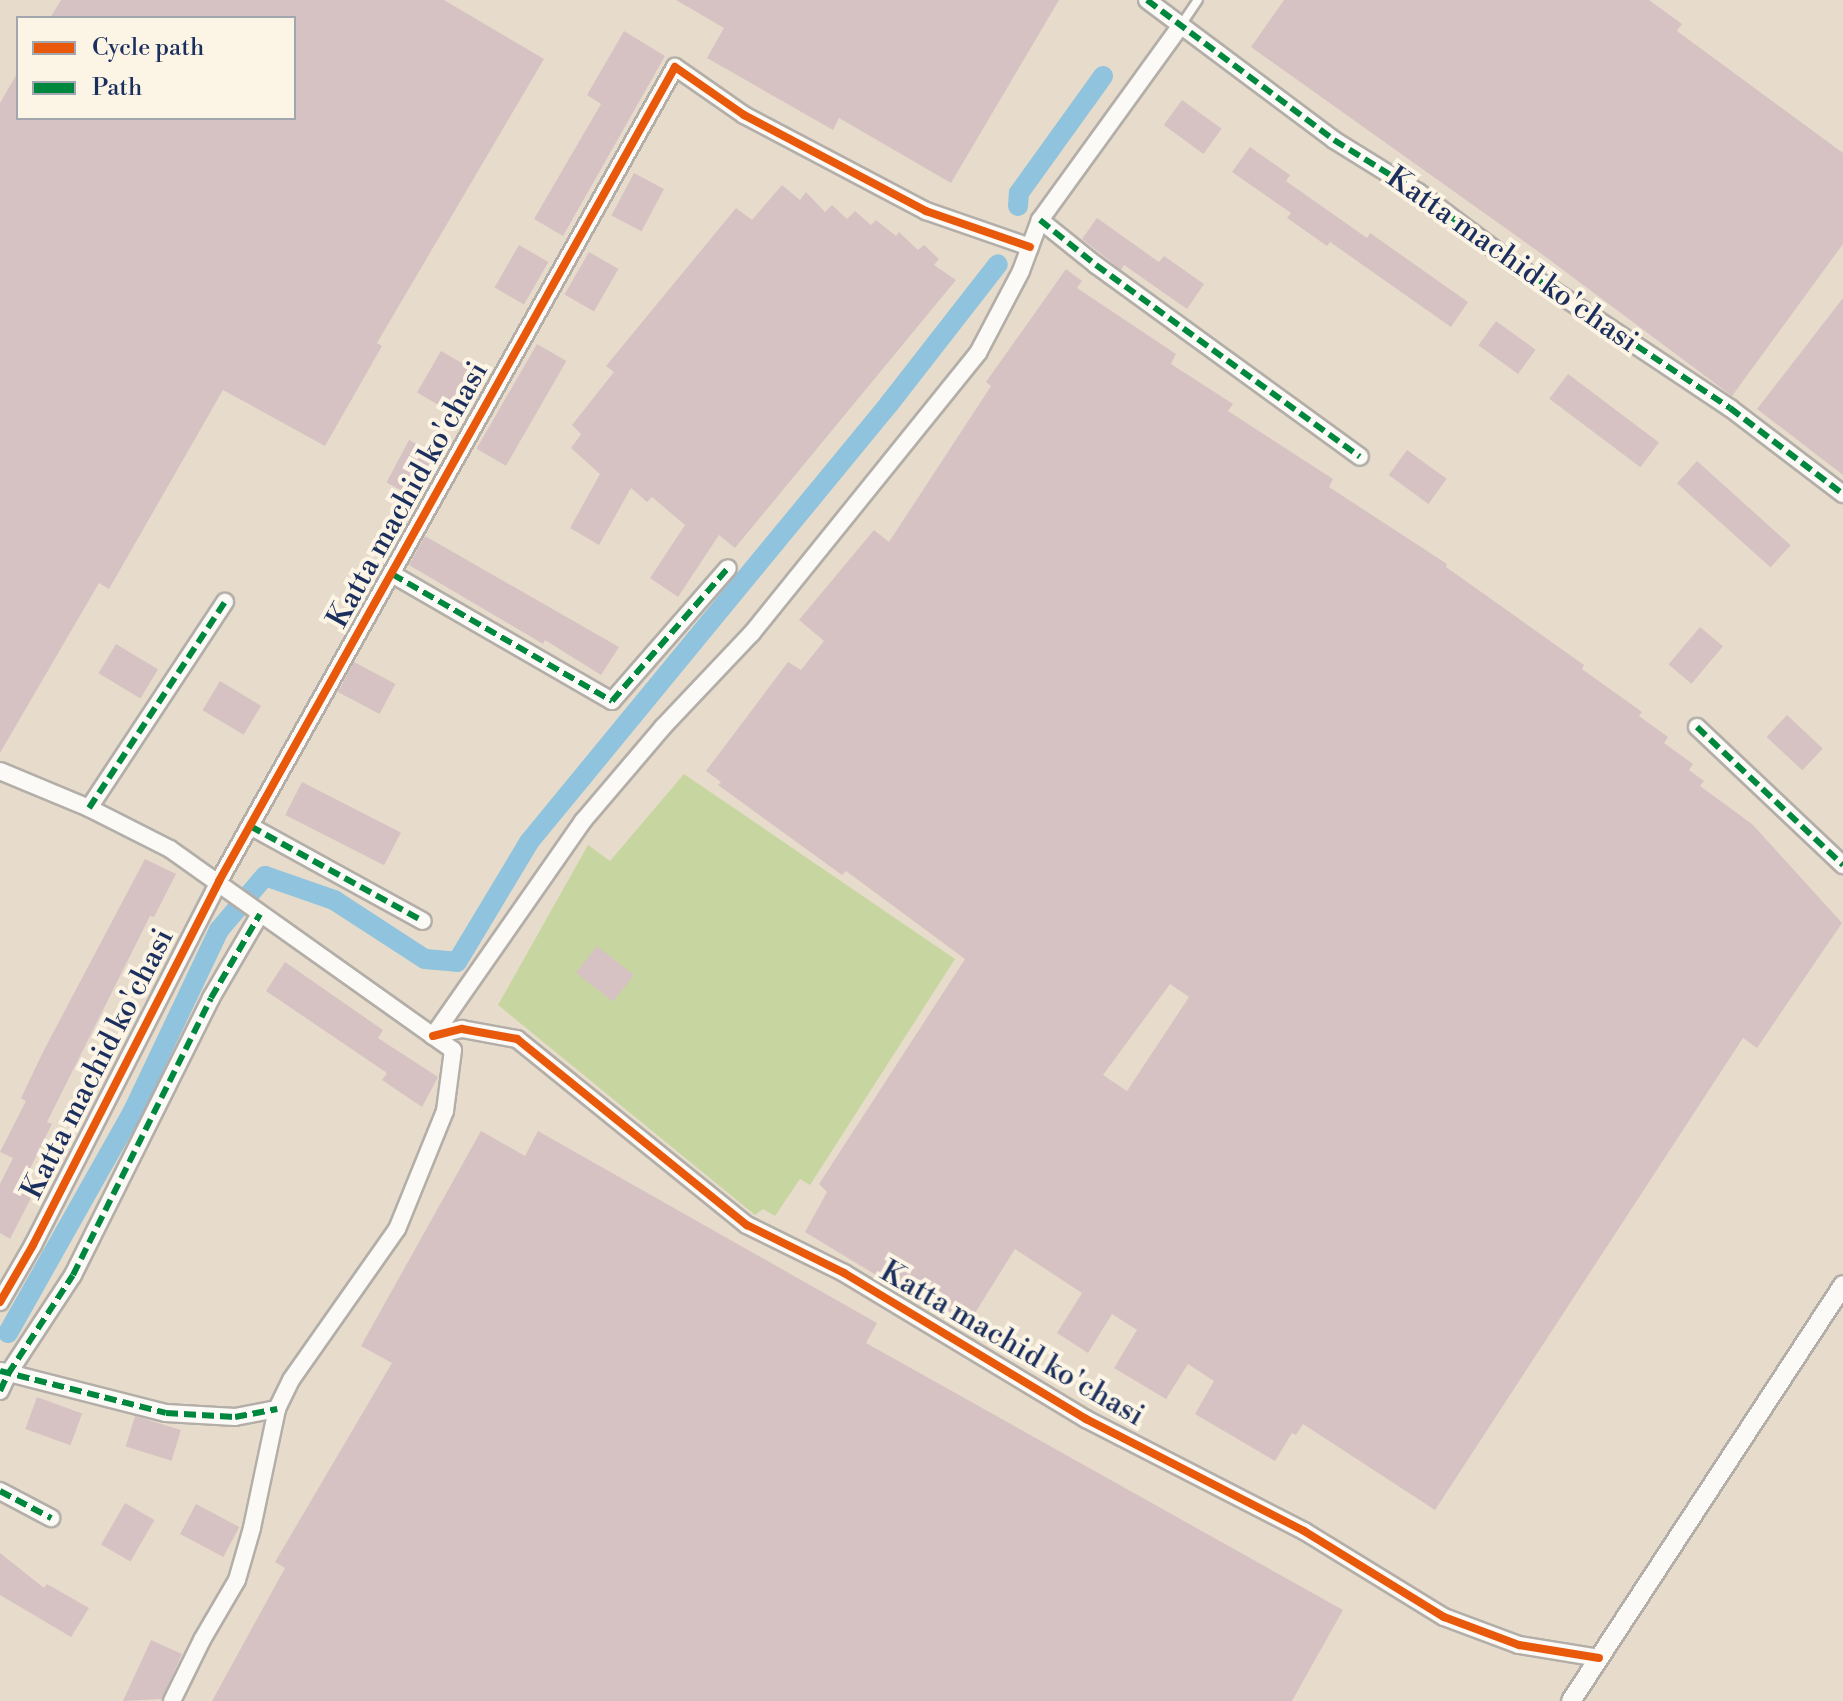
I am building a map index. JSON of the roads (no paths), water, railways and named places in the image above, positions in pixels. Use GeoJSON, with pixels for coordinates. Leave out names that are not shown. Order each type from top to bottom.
{"type":"FeatureCollection","features":[{"type":"Feature","properties":{"kind":"street","name":"Katta machid ko'chasi"},"geometry":{"type":"LineString","coordinates":[[1147,0],[1334,140],[1418,192],[1517,266],[1730,408],[1843,494]]}},
{"type":"Feature","properties":{"kind":"street"},"geometry":{"type":"LineString","coordinates":[[433,1036],[583,821],[663,727],[752,633],[978,353],[1040,220],[1181,25]]}},
{"type":"Feature","properties":{"kind":"street","name":"Katta machid ko'chasi"},"geometry":{"type":"LineString","coordinates":[[0,1302],[33,1245],[219,881],[675,67],[744,115],[926,211],[1030,247]]}},
{"type":"Feature","properties":{"kind":"street"},"geometry":{"type":"LineString","coordinates":[[1040,220],[1096,265],[1360,457]]}},
{"type":"Feature","properties":{"kind":"street","name":"Katta machid ko'chasi"},"geometry":{"type":"LineString","coordinates":[[392,574],[612,701],[728,568]]}},
{"type":"Feature","properties":{"kind":"street"},"geometry":{"type":"LineString","coordinates":[[89,808],[225,602]]}},
{"type":"Feature","properties":{"kind":"street"},"geometry":{"type":"LineString","coordinates":[[1697,727],[1843,865]]}},
{"type":"Feature","properties":{"kind":"street"},"geometry":{"type":"LineString","coordinates":[[0,771],[89,808],[170,849],[453,1050],[445,1111],[397,1229],[291,1380],[277,1409],[252,1528],[237,1580],[202,1640],[172,1701]]}},
{"type":"Feature","properties":{"kind":"street"},"geometry":{"type":"LineString","coordinates":[[250,826],[423,921]]}},
{"type":"Feature","properties":{"kind":"street"},"geometry":{"type":"LineString","coordinates":[[0,1391],[4,1372],[73,1275],[211,998],[260,914]]}},
{"type":"Feature","properties":{"kind":"street","name":"Katta machid ko'chasi"},"geometry":{"type":"LineString","coordinates":[[433,1036],[462,1029],[517,1039],[747,1225],[844,1273],[1086,1419],[1304,1531],[1444,1617],[1519,1645],[1599,1658]]}},
{"type":"Feature","properties":{"kind":"street"},"geometry":{"type":"LineString","coordinates":[[1571,1701],[1843,1285]]}},
{"type":"Feature","properties":{"kind":"street"},"geometry":{"type":"LineString","coordinates":[[4,1372],[166,1413],[235,1417],[277,1409]]}},
{"type":"Feature","properties":{"kind":"street"},"geometry":{"type":"LineString","coordinates":[[0,1491],[51,1518]]}},
{"type":"Feature","properties":{"kind":"lane"},"geometry":{"type":"LineString","coordinates":[[1181,25],[1198,0]]}},
{"type":"Feature","properties":{"kind":"waterway"},"geometry":{"type":"LineString","coordinates":[[1018,206],[1019,193],[1103,76]]}},
{"type":"Feature","properties":{"kind":"waterway"},"geometry":{"type":"LineString","coordinates":[[8,1333],[134,1109],[219,930],[265,876],[334,900],[425,959],[457,962],[529,842],[889,404],[998,264]]}}]}
